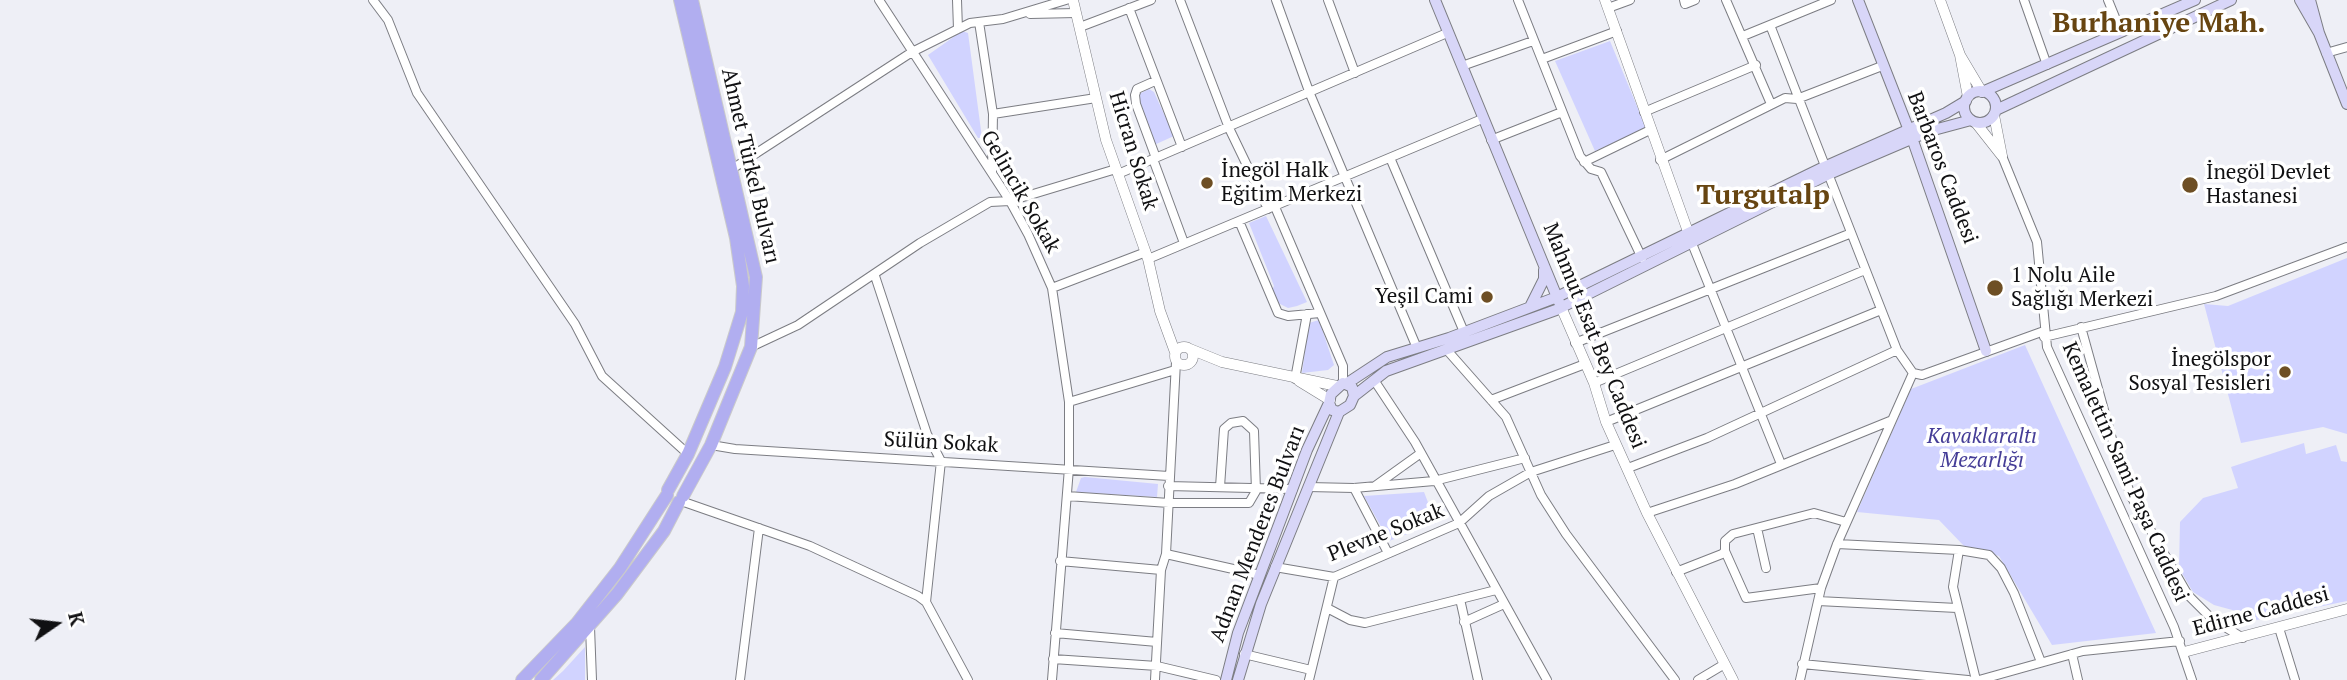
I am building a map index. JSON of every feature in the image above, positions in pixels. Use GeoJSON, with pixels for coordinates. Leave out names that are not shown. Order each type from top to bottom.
{"type":"FeatureCollection","features":[{"type":"Feature","properties":{"kind":"main road","name":"Ahmet Türkel Bulvarı"},"geometry":{"type":"LineString","coordinates":[[522,680],[577,622],[612,579],[667,493],[688,454],[735,341],[742,312],[743,286],[736,238],[680,0]]}},
{"type":"Feature","properties":{"kind":"main road","name":"Ahmet Türkel Bulvarı"},"geometry":{"type":"LineString","coordinates":[[541,680],[590,627],[664,531],[711,445],[751,347],[756,277],[692,0]]}},
{"type":"Feature","properties":{"kind":"main road","name":"Mahmut Esat Bey Caddesi"},"geometry":{"type":"LineString","coordinates":[[1435,0],[1560,302]]}},
{"type":"Feature","properties":{"kind":"main road","name":"Barbaros Caddesi"},"geometry":{"type":"LineString","coordinates":[[1858,0],[1911,134],[1986,351]]}},
{"type":"Feature","properties":{"kind":"main road"},"geometry":{"type":"LineString","coordinates":[[1329,402],[1332,410],[1339,412],[1350,405],[1354,396],[1386,371],[1507,330],[1689,237],[1826,171],[1911,134],[1955,122],[1986,122],[1995,113],[2231,0]]}},
{"type":"Feature","properties":{"kind":"main road"},"geometry":{"type":"LineString","coordinates":[[2300,0],[2319,33]]}},
{"type":"Feature","properties":{"kind":"main road"},"geometry":{"type":"LineString","coordinates":[[2310,0],[2326,53],[2347,104]]}},
{"type":"Feature","properties":{"kind":"main road"},"geometry":{"type":"LineString","coordinates":[[1911,134],[1967,99],[2188,1]]}},
{"type":"Feature","properties":{"kind":"main road"},"geometry":{"type":"LineString","coordinates":[[1982,92],[1991,96],[1995,113]]}},
{"type":"Feature","properties":{"kind":"main road"},"geometry":{"type":"LineString","coordinates":[[1967,99],[1965,111],[1973,122]]}},
{"type":"Feature","properties":{"kind":"main road"},"geometry":{"type":"LineString","coordinates":[[1530,307],[1544,279],[1543,264]]}},
{"type":"Feature","properties":{"kind":"main road"},"geometry":{"type":"LineString","coordinates":[[1342,384],[1387,357],[1530,307],[1560,302]]}},
{"type":"Feature","properties":{"kind":"main road"},"geometry":{"type":"LineString","coordinates":[[1342,384],[1352,387],[1354,396]]}},
{"type":"Feature","properties":{"kind":"main road","name":"Adnan Menderes Bulvarı"},"geometry":{"type":"LineString","coordinates":[[1226,680],[1238,633],[1293,489],[1329,402],[1342,384]]}},
{"type":"Feature","properties":{"kind":"main road","name":"Adnan Menderes Bulvarı"},"geometry":{"type":"LineString","coordinates":[[1238,680],[1244,654],[1275,567],[1339,412]]}},
{"type":"Feature","properties":{"kind":"main road"},"geometry":{"type":"LineString","coordinates":[[667,493],[671,502],[681,500]]}},
{"type":"Feature","properties":{"kind":"street"},"geometry":{"type":"LineString","coordinates":[[373,0],[388,20],[417,93],[575,324],[602,376],[688,454]]}},
{"type":"Feature","properties":{"kind":"street","name":"Gelincik Sokak"},"geometry":{"type":"LineString","coordinates":[[878,0],[1010,201],[1052,288],[1069,402],[1069,468],[1052,680]]}},
{"type":"Feature","properties":{"kind":"street"},"geometry":{"type":"LineString","coordinates":[[957,0],[958,29]]}},
{"type":"Feature","properties":{"kind":"street"},"geometry":{"type":"LineString","coordinates":[[732,169],[912,52],[958,29],[1066,0]]}},
{"type":"Feature","properties":{"kind":"street","name":"Hicran Sokak"},"geometry":{"type":"LineString","coordinates":[[1073,0],[1096,98],[1117,171],[1147,256],[1175,361]]}},
{"type":"Feature","properties":{"kind":"street"},"geometry":{"type":"LineString","coordinates":[[1080,27],[1151,0]]}},
{"type":"Feature","properties":{"kind":"street"},"geometry":{"type":"LineString","coordinates":[[1180,0],[1229,128],[1271,208],[1343,366],[1342,384],[1295,379],[1222,362],[1187,347]]}},
{"type":"Feature","properties":{"kind":"street"},"geometry":{"type":"LineString","coordinates":[[1276,0],[1310,94],[1416,348]]}},
{"type":"Feature","properties":{"kind":"street"},"geometry":{"type":"LineString","coordinates":[[1328,0],[1356,73]]}},
{"type":"Feature","properties":{"kind":"street"},"geometry":{"type":"LineString","coordinates":[[1518,0],[1584,162],[1601,172],[1643,261]]}},
{"type":"Feature","properties":{"kind":"street"},"geometry":{"type":"LineString","coordinates":[[1630,0],[1606,4],[1708,288],[1782,464]]}},
{"type":"Feature","properties":{"kind":"street"},"geometry":{"type":"LineString","coordinates":[[1684,0],[1685,4],[1695,0]]}},
{"type":"Feature","properties":{"kind":"street"},"geometry":{"type":"LineString","coordinates":[[1726,0],[1771,104]]}},
{"type":"Feature","properties":{"kind":"street"},"geometry":{"type":"LineString","coordinates":[[1742,36],[1831,0]]}},
{"type":"Feature","properties":{"kind":"street"},"geometry":{"type":"LineString","coordinates":[[1940,0],[1960,55],[1982,92]]}},
{"type":"Feature","properties":{"kind":"street"},"geometry":{"type":"LineString","coordinates":[[2024,0],[2047,65]]}},
{"type":"Feature","properties":{"kind":"street"},"geometry":{"type":"LineString","coordinates":[[2108,0],[2120,32]]}},
{"type":"Feature","properties":{"kind":"street"},"geometry":{"type":"LineString","coordinates":[[1129,8],[1182,147]]}},
{"type":"Feature","properties":{"kind":"street"},"geometry":{"type":"LineString","coordinates":[[1020,14],[1076,13]]}},
{"type":"Feature","properties":{"kind":"street"},"geometry":{"type":"LineString","coordinates":[[979,22],[993,114],[992,172]]}},
{"type":"Feature","properties":{"kind":"street"},"geometry":{"type":"LineString","coordinates":[[1770,25],[1849,234],[1897,350],[1913,373],[1922,375],[1986,351],[2044,334],[2216,296],[2347,247]]}},
{"type":"Feature","properties":{"kind":"street"},"geometry":{"type":"LineString","coordinates":[[1542,59],[1617,31]]}},
{"type":"Feature","properties":{"kind":"street"},"geometry":{"type":"LineString","coordinates":[[751,347],[798,325],[875,276],[920,243],[990,202],[1010,201],[1155,158],[1310,94],[1447,33]]}},
{"type":"Feature","properties":{"kind":"street"},"geometry":{"type":"LineString","coordinates":[[1462,66],[1533,41]]}},
{"type":"Feature","properties":{"kind":"street"},"geometry":{"type":"LineString","coordinates":[[2326,53],[2347,47]]}},
{"type":"Feature","properties":{"kind":"street"},"geometry":{"type":"LineString","coordinates":[[1960,55],[1967,99]]}},
{"type":"Feature","properties":{"kind":"street"},"geometry":{"type":"LineString","coordinates":[[1644,112],[1756,65]]}},
{"type":"Feature","properties":{"kind":"street"},"geometry":{"type":"LineString","coordinates":[[1660,160],[1785,98],[1797,99],[1882,66]]}},
{"type":"Feature","properties":{"kind":"street"},"geometry":{"type":"LineString","coordinates":[[1155,81],[1137,89],[1136,104],[1184,243]]}},
{"type":"Feature","properties":{"kind":"street"},"geometry":{"type":"LineString","coordinates":[[993,114],[1096,98]]}},
{"type":"Feature","properties":{"kind":"street"},"geometry":{"type":"LineString","coordinates":[[1491,140],[1562,113]]}},
{"type":"Feature","properties":{"kind":"street"},"geometry":{"type":"LineString","coordinates":[[1995,113],[2002,156]]}},
{"type":"Feature","properties":{"kind":"street"},"geometry":{"type":"LineString","coordinates":[[1052,288],[1184,243],[1391,160],[1482,119]]}},
{"type":"Feature","properties":{"kind":"street"},"geometry":{"type":"LineString","coordinates":[[1973,122],[2002,156]]}},
{"type":"Feature","properties":{"kind":"street"},"geometry":{"type":"LineString","coordinates":[[1584,162],[1650,130]]}},
{"type":"Feature","properties":{"kind":"street","name":"Kemalettin Sami Paşa Caddesi"},"geometry":{"type":"LineString","coordinates":[[2002,156],[2037,243],[2044,334],[2180,640],[2192,680]]}},
{"type":"Feature","properties":{"kind":"street"},"geometry":{"type":"LineString","coordinates":[[1391,160],[1464,332]]}},
{"type":"Feature","properties":{"kind":"street"},"geometry":{"type":"LineString","coordinates":[[1239,221],[1273,307],[1278,313],[1288,316],[1320,313]]}},
{"type":"Feature","properties":{"kind":"street"},"geometry":{"type":"LineString","coordinates":[[1575,343],[1849,234]]}},
{"type":"Feature","properties":{"kind":"street"},"geometry":{"type":"LineString","coordinates":[[1594,383],[1865,270]]}},
{"type":"Feature","properties":{"kind":"street"},"geometry":{"type":"LineString","coordinates":[[875,276],[928,434],[941,461],[926,602]]}},
{"type":"Feature","properties":{"kind":"street","name":"Mahmut Esat Bey Caddesi"},"geometry":{"type":"LineString","coordinates":[[1560,302],[1594,383],[1615,445],[1676,572],[1733,680]]}},
{"type":"Feature","properties":{"kind":"street"},"geometry":{"type":"LineString","coordinates":[[1606,422],[1881,310]]}},
{"type":"Feature","properties":{"kind":"street"},"geometry":{"type":"LineString","coordinates":[[1160,311],[1193,357],[1188,364]]}},
{"type":"Feature","properties":{"kind":"street"},"geometry":{"type":"LineString","coordinates":[[1295,379],[1307,314]]}},
{"type":"Feature","properties":{"kind":"street"},"geometry":{"type":"LineString","coordinates":[[2081,327],[2132,498],[2188,595],[2212,619],[2243,638]]}},
{"type":"Feature","properties":{"kind":"street"},"geometry":{"type":"LineString","coordinates":[[1069,402],[1175,361],[1187,347]]}},
{"type":"Feature","properties":{"kind":"street"},"geometry":{"type":"LineString","coordinates":[[1446,349],[1506,417],[1531,471],[1566,534],[1675,680]]}},
{"type":"Feature","properties":{"kind":"street"},"geometry":{"type":"LineString","coordinates":[[1628,468],[1760,415],[1897,350]]}},
{"type":"Feature","properties":{"kind":"street"},"geometry":{"type":"LineString","coordinates":[[1175,361],[1188,364],[1222,362]]}},
{"type":"Feature","properties":{"kind":"street"},"geometry":{"type":"LineString","coordinates":[[1155,680],[1161,570],[1166,554],[1175,361]]}},
{"type":"Feature","properties":{"kind":"street"},"geometry":{"type":"LineString","coordinates":[[1491,400],[1585,364]]}},
{"type":"Feature","properties":{"kind":"street"},"geometry":{"type":"LineString","coordinates":[[1800,680],[1821,588],[1846,522],[1913,373]]}},
{"type":"Feature","properties":{"kind":"street"},"geometry":{"type":"LineString","coordinates":[[1295,379],[1329,402]]}},
{"type":"Feature","properties":{"kind":"street"},"geometry":{"type":"LineString","coordinates":[[1374,380],[1421,453],[1434,481],[1547,680]]}},
{"type":"Feature","properties":{"kind":"street"},"geometry":{"type":"LineString","coordinates":[[1066,496],[1244,505],[1254,498],[1256,488],[1254,431],[1247,422],[1239,420],[1224,429],[1220,487]]}},
{"type":"Feature","properties":{"kind":"street"},"geometry":{"type":"LineString","coordinates":[[1647,513],[1735,484],[1890,421]]}},
{"type":"Feature","properties":{"kind":"street","name":"Sülün Sokak"},"geometry":{"type":"LineString","coordinates":[[711,445],[735,449],[1169,475]]}},
{"type":"Feature","properties":{"kind":"street","name":"Plevne Sokak"},"geometry":{"type":"LineString","coordinates":[[1275,567],[1334,577],[1459,523],[1489,496],[1531,471],[1615,445]]}},
{"type":"Feature","properties":{"kind":"street"},"geometry":{"type":"LineString","coordinates":[[1375,486],[1421,453]]}},
{"type":"Feature","properties":{"kind":"street"},"geometry":{"type":"LineString","coordinates":[[1308,487],[1354,488],[1434,481],[1525,458]]}},
{"type":"Feature","properties":{"kind":"street"},"geometry":{"type":"LineString","coordinates":[[1168,486],[1293,489]]}},
{"type":"Feature","properties":{"kind":"street"},"geometry":{"type":"LineString","coordinates":[[1354,488],[1388,553]]}},
{"type":"Feature","properties":{"kind":"street"},"geometry":{"type":"LineString","coordinates":[[681,500],[810,546],[890,581],[926,602],[968,680]]}},
{"type":"Feature","properties":{"kind":"street"},"geometry":{"type":"LineString","coordinates":[[1821,588],[1746,598],[1726,551],[1725,541],[1733,534],[1814,513],[1846,522]]}},
{"type":"Feature","properties":{"kind":"street"},"geometry":{"type":"LineString","coordinates":[[740,680],[759,528]]}},
{"type":"Feature","properties":{"kind":"street"},"geometry":{"type":"LineString","coordinates":[[1757,528],[1766,568]]}},
{"type":"Feature","properties":{"kind":"street"},"geometry":{"type":"LineString","coordinates":[[1838,544],[1959,550],[1989,555],[1996,561],[2014,593],[2041,662]]}},
{"type":"Feature","properties":{"kind":"street"},"geometry":{"type":"LineString","coordinates":[[1959,550],[1953,587],[1957,608],[1983,680],[2072,654],[2180,640]]}},
{"type":"Feature","properties":{"kind":"street"},"geometry":{"type":"LineString","coordinates":[[1676,572],[1726,551]]}},
{"type":"Feature","properties":{"kind":"street"},"geometry":{"type":"LineString","coordinates":[[1166,554],[1260,575]]}},
{"type":"Feature","properties":{"kind":"street"},"geometry":{"type":"LineString","coordinates":[[1060,561],[1161,570]]}},
{"type":"Feature","properties":{"kind":"street"},"geometry":{"type":"LineString","coordinates":[[1309,680],[1329,609],[1334,577]]}},
{"type":"Feature","properties":{"kind":"street"},"geometry":{"type":"LineString","coordinates":[[1329,609],[1350,620],[1365,622],[1496,590]]}},
{"type":"Feature","properties":{"kind":"street"},"geometry":{"type":"LineString","coordinates":[[1460,599],[1475,680]]}},
{"type":"Feature","properties":{"kind":"street"},"geometry":{"type":"LineString","coordinates":[[1818,601],[1957,608]]}},
{"type":"Feature","properties":{"kind":"street"},"geometry":{"type":"LineString","coordinates":[[1464,622],[1504,604]]}},
{"type":"Feature","properties":{"kind":"street","name":"Edirne Caddesi"},"geometry":{"type":"LineString","coordinates":[[2184,652],[2347,609]]}},
{"type":"Feature","properties":{"kind":"street"},"geometry":{"type":"LineString","coordinates":[[590,627],[592,680]]}},
{"type":"Feature","properties":{"kind":"street"},"geometry":{"type":"LineString","coordinates":[[2279,628],[2295,680]]}},
{"type":"Feature","properties":{"kind":"street"},"geometry":{"type":"LineString","coordinates":[[1055,633],[1157,642]]}},
{"type":"Feature","properties":{"kind":"street"},"geometry":{"type":"LineString","coordinates":[[1244,654],[1311,670]]}},
{"type":"Feature","properties":{"kind":"street"},"geometry":{"type":"LineString","coordinates":[[2072,654],[2078,680]]}},
{"type":"Feature","properties":{"kind":"street"},"geometry":{"type":"LineString","coordinates":[[1053,659],[1157,666],[1216,680]]}},
{"type":"Feature","properties":{"kind":"street"},"geometry":{"type":"LineString","coordinates":[[1802,664],[1867,676],[1968,680]]}},
{"type":"Feature","properties":{"kind":"street"},"geometry":{"type":"LineString","coordinates":[[1698,680],[1723,665]]}},
{"type":"Feature","properties":{"kind":"green space"},"geometry":{"type":"Polygon","coordinates":[[[962,31],[968,33],[982,138],[978,138],[928,55],[962,31]]]}},
{"type":"Feature","properties":{"kind":"green space"},"geometry":{"type":"Polygon","coordinates":[[[1610,41],[1646,128],[1595,151],[1555,61],[1610,41]]]}},
{"type":"Feature","properties":{"kind":"green space"},"geometry":{"type":"Polygon","coordinates":[[[1149,89],[1154,92],[1174,136],[1154,145],[1138,99],[1139,94],[1149,89]]]}},
{"type":"Feature","properties":{"kind":"green space"},"geometry":{"type":"Polygon","coordinates":[[[1266,216],[1307,302],[1288,308],[1278,303],[1271,293],[1274,286],[1249,223],[1266,216]]]}},
{"type":"Feature","properties":{"kind":"green space","name":"İnegölspor Sosyal Tesisleri"},"geometry":{"type":"Polygon","coordinates":[[[2347,258],[2347,434],[2323,427],[2241,443],[2204,304],[2228,306],[2347,258]]]}},
{"type":"Feature","properties":{"kind":"green space"},"geometry":{"type":"Polygon","coordinates":[[[1319,320],[1334,365],[1328,370],[1302,373],[1309,323],[1319,320]]]}},
{"type":"Feature","properties":{"kind":"green space","name":"Kavaklaraltı Mezarlığı"},"geometry":{"type":"Polygon","coordinates":[[[2025,345],[2156,633],[2052,645],[1999,556],[1964,546],[1939,520],[1857,512],[1911,389],[2025,345]]]}},
{"type":"Feature","properties":{"kind":"green space"},"geometry":{"type":"Polygon","coordinates":[[[2304,443],[2306,454],[2336,445],[2341,461],[2347,462],[2347,601],[2242,623],[2236,611],[2214,605],[2193,592],[2179,568],[2180,522],[2203,498],[2238,488],[2231,467],[2304,443]]]}},
{"type":"Feature","properties":{"kind":"green space"},"geometry":{"type":"Polygon","coordinates":[[[1081,478],[1158,484],[1157,497],[1076,492],[1081,478]]]}},
{"type":"Feature","properties":{"kind":"green space"},"geometry":{"type":"Polygon","coordinates":[[[1424,492],[1436,523],[1389,541],[1364,496],[1424,492]]]}},
{"type":"Feature","properties":{"kind":"green space"},"geometry":{"type":"Polygon","coordinates":[[[585,647],[585,680],[553,680],[563,671],[585,647]]]}},
{"type":"Feature","properties":{"kind":"place","name":"İnegöl Halk Eğitim Merkezi"},"geometry":{"type":"Point","coordinates":[1207,183]}},
{"type":"Feature","properties":{"kind":"place","name":"İnegöl Devlet Hastanesi"},"geometry":{"type":"Point","coordinates":[2190,185]}},
{"type":"Feature","properties":{"kind":"place","name":"1 Nolu Aile Sağlığı Merkezi"},"geometry":{"type":"Point","coordinates":[1995,288]}},
{"type":"Feature","properties":{"kind":"place","name":"Yeşil Cami"},"geometry":{"type":"Point","coordinates":[1487,297]}},
{"type":"Feature","properties":{"kind":"place","name":"İnegölspor Sosyal Tesisleri"},"geometry":{"type":"Point","coordinates":[2285,372]}},
{"type":"Feature","properties":{"kind":"district","name":"Burhaniye Mah."},"geometry":{"type":"Point","coordinates":[2159,24]}},
{"type":"Feature","properties":{"kind":"district","name":"Turgutalp"},"geometry":{"type":"Point","coordinates":[1763,196]}}]}
